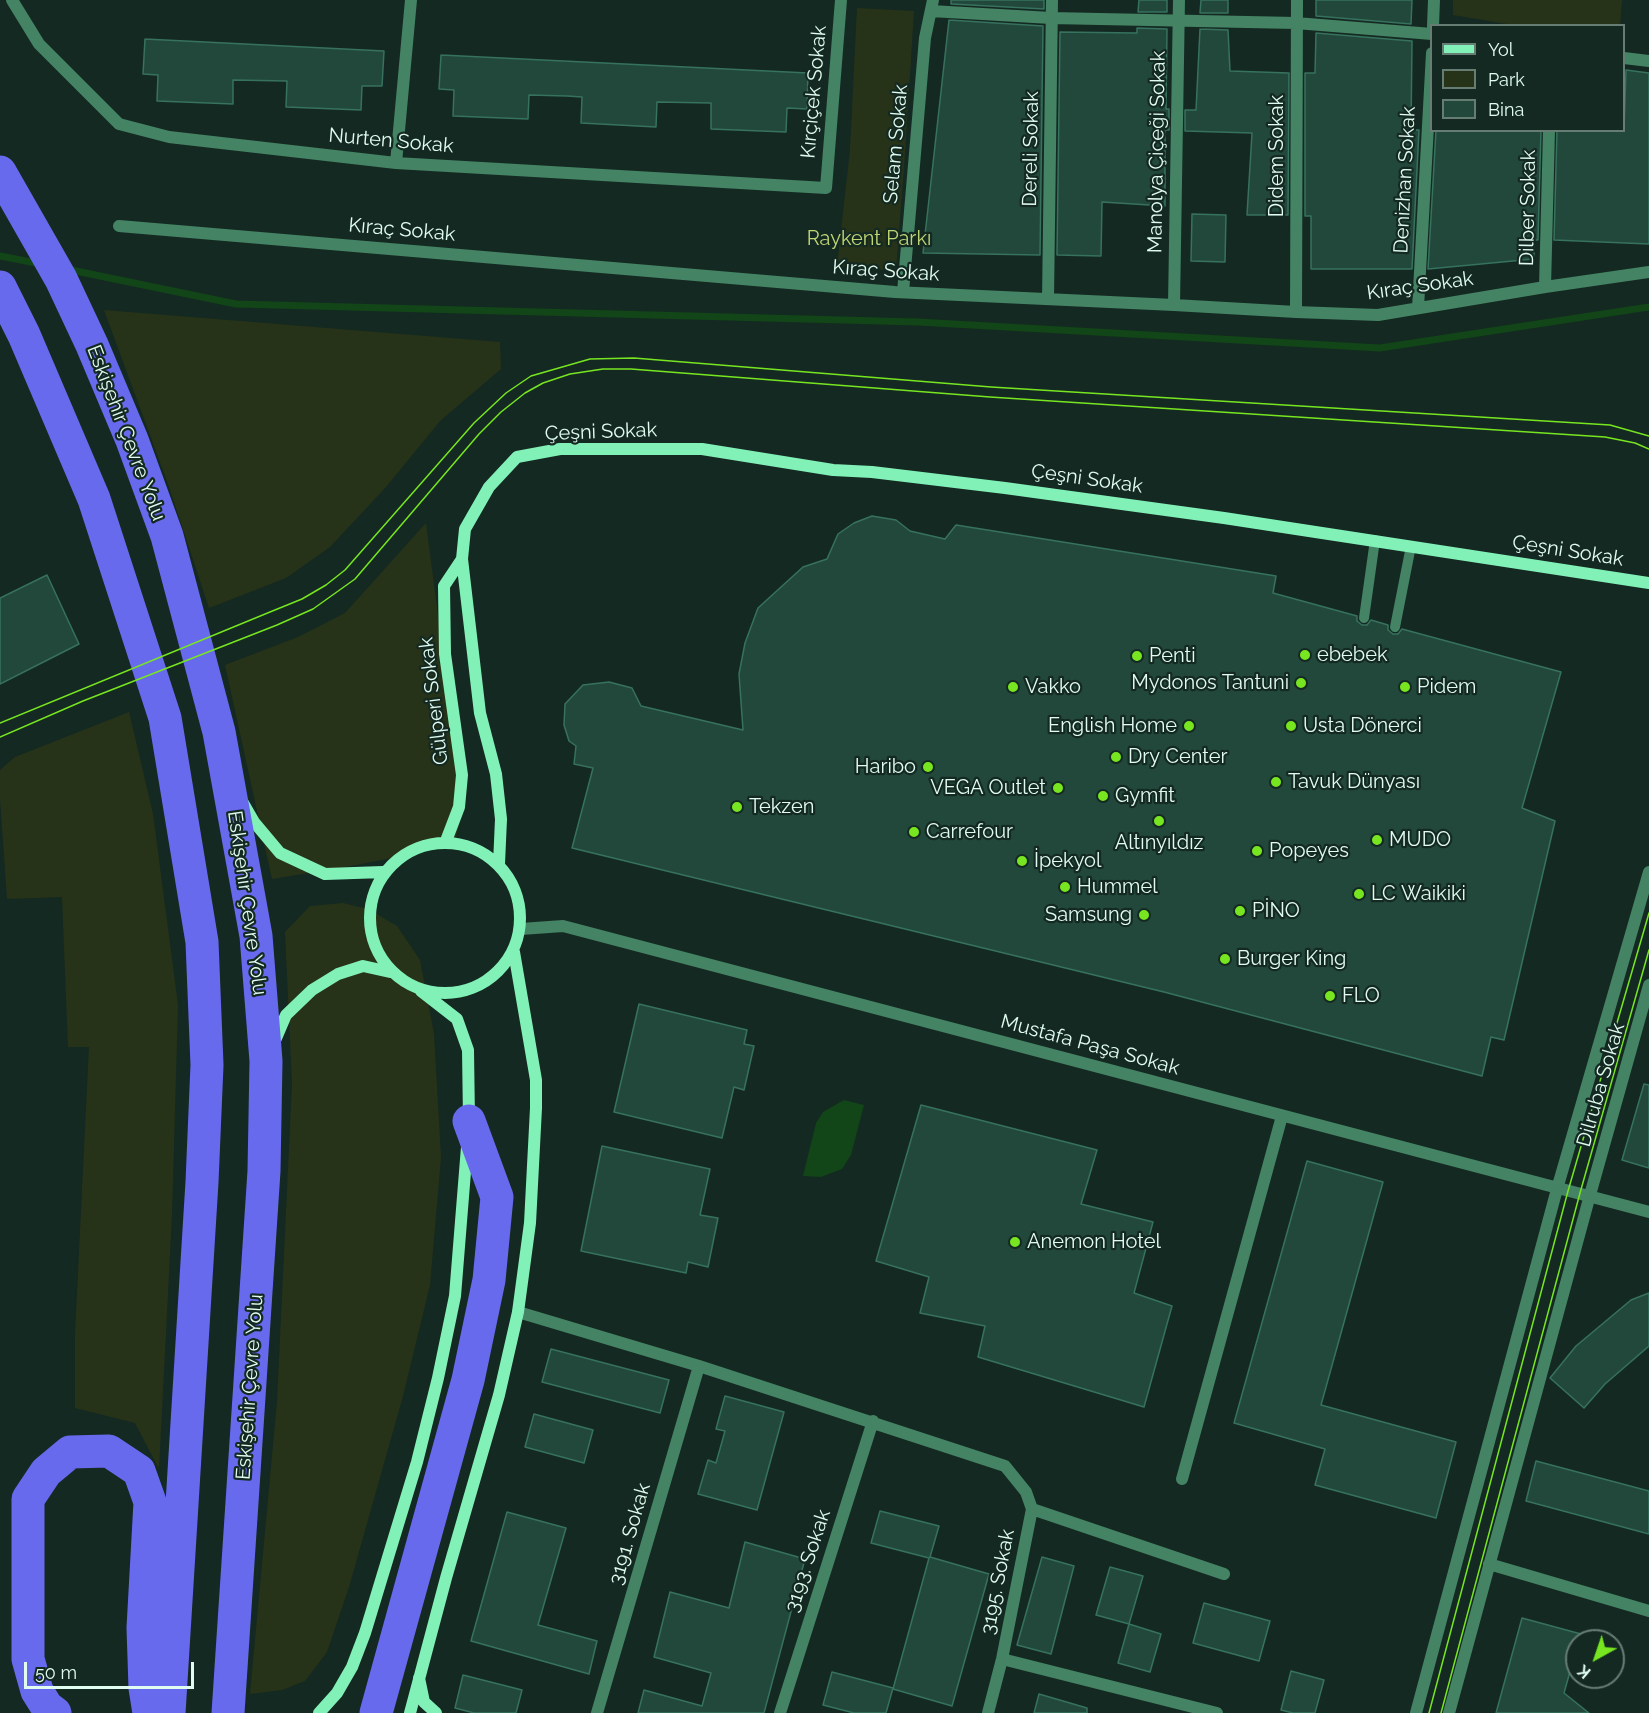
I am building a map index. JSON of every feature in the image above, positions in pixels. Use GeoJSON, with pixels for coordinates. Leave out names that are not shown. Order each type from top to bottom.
{"type":"FeatureCollection","features":[{"type":"Feature","properties":{"kind":"highway","name":"Eskişehir Çevre Yolu"},"geometry":{"type":"LineString","coordinates":[[3,174],[61,279],[92,345],[132,440],[167,536],[219,732],[256,936],[266,1061],[264,1171],[228,1713]]}},
{"type":"Feature","properties":{"kind":"highway"},"geometry":{"type":"LineString","coordinates":[[0,286],[18,334],[94,499],[165,718],[202,942],[207,1065],[202,1182],[169,1713]]}},
{"type":"Feature","properties":{"kind":"highway"},"geometry":{"type":"LineString","coordinates":[[376,1713],[468,1380],[489,1280],[497,1197],[469,1121]]}},
{"type":"Feature","properties":{"kind":"highway"},"geometry":{"type":"LineString","coordinates":[[55,1713],[47,1707],[37,1691],[28,1659],[28,1499],[46,1472],[70,1452],[109,1451],[139,1471],[150,1502],[143,1628],[145,1688],[149,1713]]}},
{"type":"Feature","properties":{"kind":"street","name":"Nurten Sokak"},"geometry":{"type":"LineString","coordinates":[[12,0],[39,44],[119,124],[169,137],[396,163],[826,188]]}},
{"type":"Feature","properties":{"kind":"street"},"geometry":{"type":"LineString","coordinates":[[396,163],[411,0]]}},
{"type":"Feature","properties":{"kind":"street","name":"Kırçiçek Sokak"},"geometry":{"type":"LineString","coordinates":[[826,188],[841,0]]}},
{"type":"Feature","properties":{"kind":"street","name":"Dereli Sokak"},"geometry":{"type":"LineString","coordinates":[[1048,299],[1052,0]]}},
{"type":"Feature","properties":{"kind":"street","name":"Manolya Çiçeği Sokak"},"geometry":{"type":"LineString","coordinates":[[1174,304],[1179,0]]}},
{"type":"Feature","properties":{"kind":"street","name":"Didem Sokak"},"geometry":{"type":"LineString","coordinates":[[1296,312],[1297,0]]}},
{"type":"Feature","properties":{"kind":"street"},"geometry":{"type":"LineString","coordinates":[[1433,24],[1434,0]]}},
{"type":"Feature","properties":{"kind":"street"},"geometry":{"type":"LineString","coordinates":[[932,5],[1052,18],[1296,23],[1430,34]]}},
{"type":"Feature","properties":{"kind":"street","name":"Selam Sokak"},"geometry":{"type":"LineString","coordinates":[[903,292],[925,38],[932,5]]}},
{"type":"Feature","properties":{"kind":"street"},"geometry":{"type":"LineString","coordinates":[[1625,58],[1649,62]]}},
{"type":"Feature","properties":{"kind":"street","name":"Denizhan Sokak"},"geometry":{"type":"LineString","coordinates":[[1418,308],[1430,73]]}},
{"type":"Feature","properties":{"kind":"street","name":"Dilber Sokak"},"geometry":{"type":"LineString","coordinates":[[1545,287],[1549,132]]}},
{"type":"Feature","properties":{"kind":"street","name":"Kıraç Sokak"},"geometry":{"type":"LineString","coordinates":[[119,226],[903,292],[1378,315],[1649,272]]}},
{"type":"Feature","properties":{"kind":"street","name":"Çeşni Sokak"},"geometry":{"type":"LineString","coordinates":[[517,457],[560,449],[702,448],[833,470],[872,472],[1005,488],[1375,540],[1649,583]]}},
{"type":"Feature","properties":{"kind":"street","name":"Gülperi Sokak"},"geometry":{"type":"LineString","coordinates":[[499,864],[501,819],[496,774],[480,713],[462,559],[465,529],[489,487],[517,457]]}},
{"type":"Feature","properties":{"kind":"street","name":"Gülperi Sokak"},"geometry":{"type":"LineString","coordinates":[[446,841],[459,807],[462,775],[445,654],[444,586],[462,559]]}},
{"type":"Feature","properties":{"kind":"street"},"geometry":{"type":"LineString","coordinates":[[227,773],[254,822],[280,853],[325,874],[383,872]]}},
{"type":"Feature","properties":{"kind":"street"},"geometry":{"type":"LineString","coordinates":[[390,972],[371,941],[369,905],[383,872],[411,849],[446,841],[475,848],[499,864],[518,894],[521,929],[514,951],[491,979],[458,994],[421,991]]}},
{"type":"Feature","properties":{"kind":"street"},"geometry":{"type":"LineString","coordinates":[[1416,1713],[1557,1189],[1649,872]]}},
{"type":"Feature","properties":{"kind":"street","name":"Mustafa Paşa Sokak"},"geometry":{"type":"LineString","coordinates":[[521,929],[563,926],[1649,1212]]}},
{"type":"Feature","properties":{"kind":"street"},"geometry":{"type":"LineString","coordinates":[[410,1713],[419,1674],[499,1395],[518,1311],[530,1223],[536,1080],[514,951]]}},
{"type":"Feature","properties":{"kind":"street"},"geometry":{"type":"LineString","coordinates":[[266,1061],[286,1015],[312,990],[338,974],[363,966],[390,972],[421,991],[457,1019],[468,1050],[469,1121],[455,1296],[438,1378],[417,1462],[365,1633],[352,1667],[337,1693],[319,1713]]}},
{"type":"Feature","properties":{"kind":"street","name":"Dilruba Sokak"},"geometry":{"type":"LineString","coordinates":[[1449,1713],[1649,985]]}},
{"type":"Feature","properties":{"kind":"street"},"geometry":{"type":"LineString","coordinates":[[1182,1479],[1282,1116]]}},
{"type":"Feature","properties":{"kind":"street"},"geometry":{"type":"LineString","coordinates":[[518,1311],[873,1421]]}},
{"type":"Feature","properties":{"kind":"street","name":"3191. Sokak"},"geometry":{"type":"LineString","coordinates":[[597,1713],[699,1366]]}},
{"type":"Feature","properties":{"kind":"street","name":"3195. Sokak"},"geometry":{"type":"LineString","coordinates":[[873,1421],[1005,1466],[1026,1492],[1032,1509],[1002,1659],[988,1713]]}},
{"type":"Feature","properties":{"kind":"street","name":"3193. Sokak"},"geometry":{"type":"LineString","coordinates":[[780,1713],[873,1421]]}},
{"type":"Feature","properties":{"kind":"street"},"geometry":{"type":"LineString","coordinates":[[1032,1509],[1224,1574]]}},
{"type":"Feature","properties":{"kind":"street"},"geometry":{"type":"LineString","coordinates":[[1489,1564],[1649,1611]]}},
{"type":"Feature","properties":{"kind":"street"},"geometry":{"type":"LineString","coordinates":[[1002,1659],[1217,1713]]}},
{"type":"Feature","properties":{"kind":"street"},"geometry":{"type":"LineString","coordinates":[[419,1674],[424,1702],[436,1713]]}},
{"type":"Feature","properties":{"kind":"lane"},"geometry":{"type":"LineString","coordinates":[[1364,618],[1375,540]]}},
{"type":"Feature","properties":{"kind":"lane"},"geometry":{"type":"LineString","coordinates":[[1395,627],[1411,546]]}},
{"type":"Feature","properties":{"kind":"green space"},"geometry":{"type":"Polygon","coordinates":[[[1453,0],[1622,0],[1620,24],[1507,24],[1453,15],[1453,0]]]}},
{"type":"Feature","properties":{"kind":"green space","name":"Raykent Parkı"},"geometry":{"type":"Polygon","coordinates":[[[857,8],[914,11],[896,271],[837,266],[850,150],[857,8]]]}},
{"type":"Feature","properties":{"kind":"green space"},"geometry":{"type":"Polygon","coordinates":[[[104,310],[500,342],[501,369],[440,421],[386,487],[330,547],[286,578],[209,608],[168,484],[104,310]]]}},
{"type":"Feature","properties":{"kind":"green space"},"geometry":{"type":"Polygon","coordinates":[[[426,523],[463,808],[456,838],[417,853],[272,879],[225,665],[298,637],[345,613],[426,523]]]}},
{"type":"Feature","properties":{"kind":"green space"},"geometry":{"type":"Polygon","coordinates":[[[129,712],[153,814],[178,1005],[172,1214],[159,1469],[135,1423],[75,1408],[75,1334],[89,1047],[68,1047],[62,897],[7,899],[0,798],[0,770],[15,757],[129,712]]]}},
{"type":"Feature","properties":{"kind":"green space"},"geometry":{"type":"Polygon","coordinates":[[[343,903],[368,909],[397,926],[420,960],[434,1034],[441,1157],[430,1285],[403,1396],[349,1587],[327,1652],[305,1681],[282,1690],[250,1694],[277,1402],[292,1084],[285,932],[310,906],[343,903]]]}},
{"type":"Feature","properties":{"kind":"shaded area"},"geometry":{"type":"Polygon","coordinates":[[[844,1100],[864,1105],[851,1155],[842,1169],[821,1177],[803,1176],[816,1123],[823,1112],[844,1100]]]}},
{"type":"Feature","properties":{"kind":"building"},"geometry":{"type":"Polygon","coordinates":[[[951,0],[1044,0],[1044,9],[951,4],[951,0]]]}},
{"type":"Feature","properties":{"kind":"building"},"geometry":{"type":"Polygon","coordinates":[[[1139,0],[1167,0],[1167,12],[1138,12],[1139,0]]]}},
{"type":"Feature","properties":{"kind":"building"},"geometry":{"type":"Polygon","coordinates":[[[1201,0],[1228,0],[1228,13],[1200,13],[1201,0]]]}},
{"type":"Feature","properties":{"kind":"building"},"geometry":{"type":"Polygon","coordinates":[[[1316,0],[1412,0],[1411,24],[1316,16],[1316,0]]]}},
{"type":"Feature","properties":{"kind":"building"},"geometry":{"type":"Polygon","coordinates":[[[949,20],[1043,26],[1040,255],[923,253],[949,20]]]}},
{"type":"Feature","properties":{"kind":"building"},"geometry":{"type":"Polygon","coordinates":[[[1137,28],[1167,29],[1166,109],[1169,109],[1169,130],[1165,130],[1165,206],[1102,202],[1101,256],[1057,255],[1060,32],[1137,33],[1137,28]]]}},
{"type":"Feature","properties":{"kind":"building"},"geometry":{"type":"Polygon","coordinates":[[[1200,29],[1228,30],[1230,71],[1289,73],[1288,215],[1247,215],[1252,133],[1185,131],[1185,110],[1196,110],[1200,29]]]}},
{"type":"Feature","properties":{"kind":"building"},"geometry":{"type":"Polygon","coordinates":[[[1316,33],[1412,41],[1411,130],[1419,130],[1412,269],[1311,269],[1311,216],[1305,216],[1305,73],[1315,73],[1316,33]]]}},
{"type":"Feature","properties":{"kind":"building"},"geometry":{"type":"Polygon","coordinates":[[[145,39],[384,51],[382,86],[362,86],[361,110],[286,107],[287,81],[233,80],[233,104],[157,101],[158,75],[143,74],[145,39]]]}},
{"type":"Feature","properties":{"kind":"building"},"geometry":{"type":"Polygon","coordinates":[[[441,55],[808,73],[807,109],[787,108],[786,132],[711,129],[711,103],[657,102],[656,127],[581,123],[582,97],[567,96],[529,95],[528,119],[453,116],[454,90],[439,89],[441,55]]]}},
{"type":"Feature","properties":{"kind":"building"},"geometry":{"type":"Polygon","coordinates":[[[1626,70],[1649,73],[1649,244],[1554,240],[1557,132],[1625,132],[1626,70]]]}},
{"type":"Feature","properties":{"kind":"building"},"geometry":{"type":"Polygon","coordinates":[[[1436,132],[1541,132],[1538,240],[1534,240],[1534,259],[1428,269],[1436,132]]]}},
{"type":"Feature","properties":{"kind":"building"},"geometry":{"type":"Polygon","coordinates":[[[1192,214],[1226,215],[1225,262],[1191,261],[1192,214]]]}},
{"type":"Feature","properties":{"kind":"building","name":"VEGA Outlet"},"geometry":{"type":"Polygon","coordinates":[[[872,516],[896,520],[910,531],[945,539],[956,525],[1276,576],[1273,593],[1357,616],[1357,621],[1362,625],[1367,625],[1371,620],[1388,625],[1388,630],[1393,634],[1398,634],[1402,629],[1561,672],[1522,808],[1555,821],[1504,1040],[1491,1037],[1482,1076],[1164,992],[572,848],[593,768],[574,764],[576,746],[569,741],[564,725],[565,704],[583,685],[609,682],[632,688],[641,706],[743,730],[739,674],[745,643],[758,608],[803,567],[827,559],[838,534],[854,523],[872,516]]]}},
{"type":"Feature","properties":{"kind":"building"},"geometry":{"type":"Polygon","coordinates":[[[47,575],[79,644],[0,684],[0,598],[47,575]]]}},
{"type":"Feature","properties":{"kind":"building"},"geometry":{"type":"Polygon","coordinates":[[[639,1004],[747,1030],[744,1044],[754,1046],[744,1090],[734,1087],[722,1138],[614,1112],[639,1004]]]}},
{"type":"Feature","properties":{"kind":"building"},"geometry":{"type":"Polygon","coordinates":[[[1644,1084],[1649,1085],[1649,1168],[1622,1160],[1644,1084]]]}},
{"type":"Feature","properties":{"kind":"building","name":"Anemon Hotel"},"geometry":{"type":"Polygon","coordinates":[[[921,1105],[1097,1150],[1081,1204],[1153,1222],[1134,1293],[1172,1306],[1144,1407],[978,1357],[985,1326],[920,1313],[929,1277],[876,1261],[921,1105]]]}},
{"type":"Feature","properties":{"kind":"building"},"geometry":{"type":"Polygon","coordinates":[[[602,1146],[710,1169],[700,1215],[718,1218],[708,1267],[688,1262],[686,1273],[581,1251],[602,1146]]]}},
{"type":"Feature","properties":{"kind":"building"},"geometry":{"type":"Polygon","coordinates":[[[1307,1161],[1383,1182],[1321,1405],[1456,1442],[1436,1518],[1315,1485],[1325,1449],[1234,1423],[1307,1161]]]}},
{"type":"Feature","properties":{"kind":"building"},"geometry":{"type":"Polygon","coordinates":[[[1649,1293],[1649,1346],[1605,1384],[1584,1408],[1550,1378],[1576,1346],[1631,1300],[1649,1293]]]}},
{"type":"Feature","properties":{"kind":"building"},"geometry":{"type":"Polygon","coordinates":[[[551,1349],[669,1380],[660,1413],[542,1382],[551,1349]]]}},
{"type":"Feature","properties":{"kind":"building"},"geometry":{"type":"Polygon","coordinates":[[[725,1396],[784,1412],[757,1510],[698,1494],[708,1460],[716,1463],[725,1431],[716,1429],[725,1396]]]}},
{"type":"Feature","properties":{"kind":"building"},"geometry":{"type":"Polygon","coordinates":[[[534,1414],[593,1430],[584,1463],[525,1447],[534,1414]]]}},
{"type":"Feature","properties":{"kind":"building"},"geometry":{"type":"Polygon","coordinates":[[[1536,1461],[1649,1491],[1649,1534],[1526,1501],[1536,1461]]]}},
{"type":"Feature","properties":{"kind":"building"},"geometry":{"type":"Polygon","coordinates":[[[880,1511],[939,1526],[930,1557],[989,1574],[952,1706],[893,1689],[929,1558],[871,1543],[880,1511]]]}},
{"type":"Feature","properties":{"kind":"building"},"geometry":{"type":"Polygon","coordinates":[[[507,1512],[566,1528],[538,1625],[597,1641],[589,1674],[471,1641],[507,1512]]]}},
{"type":"Feature","properties":{"kind":"building"},"geometry":{"type":"Polygon","coordinates":[[[745,1542],[805,1559],[764,1713],[638,1713],[644,1690],[702,1706],[711,1673],[654,1657],[670,1592],[729,1608],[745,1542]]]}},
{"type":"Feature","properties":{"kind":"building"},"geometry":{"type":"Polygon","coordinates":[[[1042,1557],[1074,1566],[1051,1654],[1017,1645],[1042,1557]]]}},
{"type":"Feature","properties":{"kind":"building"},"geometry":{"type":"Polygon","coordinates":[[[1110,1567],[1143,1576],[1129,1624],[1096,1615],[1110,1567]]]}},
{"type":"Feature","properties":{"kind":"building"},"geometry":{"type":"Polygon","coordinates":[[[1204,1603],[1270,1621],[1259,1661],[1193,1643],[1204,1603]]]}},
{"type":"Feature","properties":{"kind":"building"},"geometry":{"type":"Polygon","coordinates":[[[1522,1618],[1565,1630],[1564,1693],[1589,1713],[1496,1713],[1522,1618]]]}},
{"type":"Feature","properties":{"kind":"building"},"geometry":{"type":"Polygon","coordinates":[[[1129,1624],[1161,1634],[1150,1672],[1118,1663],[1129,1624]]]}},
{"type":"Feature","properties":{"kind":"building"},"geometry":{"type":"Polygon","coordinates":[[[1291,1671],[1324,1680],[1315,1713],[1293,1713],[1281,1710],[1291,1671]]]}},
{"type":"Feature","properties":{"kind":"building"},"geometry":{"type":"Polygon","coordinates":[[[832,1672],[893,1688],[886,1713],[854,1713],[823,1705],[832,1672]]]}},
{"type":"Feature","properties":{"kind":"building"},"geometry":{"type":"Polygon","coordinates":[[[463,1675],[522,1690],[516,1713],[474,1713],[455,1708],[463,1675]]]}},
{"type":"Feature","properties":{"kind":"building"},"geometry":{"type":"Polygon","coordinates":[[[1039,1694],[1087,1708],[1087,1713],[1034,1713],[1039,1694]]]}},
{"type":"Feature","properties":{"kind":"waterway"},"geometry":{"type":"LineString","coordinates":[[0,256],[41,264]]}},
{"type":"Feature","properties":{"kind":"waterway"},"geometry":{"type":"LineString","coordinates":[[66,269],[236,304],[918,322],[1380,348],[1649,307]]}},
{"type":"Feature","properties":{"kind":"tram line"},"geometry":{"type":"LineString","coordinates":[[0,723],[302,599],[326,585],[345,570],[474,423],[506,393],[531,376],[590,359],[634,358],[991,387],[1610,425],[1649,436]]}},
{"type":"Feature","properties":{"kind":"tram line"},"geometry":{"type":"LineString","coordinates":[[0,737],[83,701],[313,609],[355,579],[479,434],[501,412],[525,393],[543,383],[570,374],[603,369],[631,369],[990,397],[1605,437],[1635,443],[1649,449]]}},
{"type":"Feature","properties":{"kind":"tram line"},"geometry":{"type":"LineString","coordinates":[[1429,1713],[1568,1191],[1649,913]]}},
{"type":"Feature","properties":{"kind":"tram line"},"geometry":{"type":"LineString","coordinates":[[1441,1713],[1580,1193],[1649,950]]}},
{"type":"Feature","properties":{"kind":"place","name":"ebebek"},"geometry":{"type":"Point","coordinates":[1305,655]}},
{"type":"Feature","properties":{"kind":"place","name":"Penti"},"geometry":{"type":"Point","coordinates":[1137,656]}},
{"type":"Feature","properties":{"kind":"place","name":"Mydonos Tantuni"},"geometry":{"type":"Point","coordinates":[1301,683]}},
{"type":"Feature","properties":{"kind":"place","name":"Vakko"},"geometry":{"type":"Point","coordinates":[1013,687]}},
{"type":"Feature","properties":{"kind":"place","name":"Pidem"},"geometry":{"type":"Point","coordinates":[1405,687]}},
{"type":"Feature","properties":{"kind":"place","name":"English Home"},"geometry":{"type":"Point","coordinates":[1189,726]}},
{"type":"Feature","properties":{"kind":"place","name":"Usta Dönerci"},"geometry":{"type":"Point","coordinates":[1291,726]}},
{"type":"Feature","properties":{"kind":"place","name":"Dry Center"},"geometry":{"type":"Point","coordinates":[1116,757]}},
{"type":"Feature","properties":{"kind":"place","name":"Haribo"},"geometry":{"type":"Point","coordinates":[928,767]}},
{"type":"Feature","properties":{"kind":"place","name":"Tavuk Dünyası"},"geometry":{"type":"Point","coordinates":[1276,782]}},
{"type":"Feature","properties":{"kind":"place","name":"VEGA Outlet"},"geometry":{"type":"Point","coordinates":[1058,788]}},
{"type":"Feature","properties":{"kind":"place","name":"Gymfit"},"geometry":{"type":"Point","coordinates":[1103,796]}},
{"type":"Feature","properties":{"kind":"place","name":"Tekzen"},"geometry":{"type":"Point","coordinates":[737,807]}},
{"type":"Feature","properties":{"kind":"place","name":"Altınyıldız"},"geometry":{"type":"Point","coordinates":[1159,821]}},
{"type":"Feature","properties":{"kind":"place","name":"Carrefour"},"geometry":{"type":"Point","coordinates":[914,832]}},
{"type":"Feature","properties":{"kind":"place","name":"MUDO"},"geometry":{"type":"Point","coordinates":[1377,840]}},
{"type":"Feature","properties":{"kind":"place","name":"Popeyes"},"geometry":{"type":"Point","coordinates":[1257,851]}},
{"type":"Feature","properties":{"kind":"place","name":"İpekyol"},"geometry":{"type":"Point","coordinates":[1022,861]}},
{"type":"Feature","properties":{"kind":"place","name":"Hummel"},"geometry":{"type":"Point","coordinates":[1065,887]}},
{"type":"Feature","properties":{"kind":"place","name":"LC Waikiki"},"geometry":{"type":"Point","coordinates":[1359,894]}},
{"type":"Feature","properties":{"kind":"place","name":"PİNO"},"geometry":{"type":"Point","coordinates":[1240,911]}},
{"type":"Feature","properties":{"kind":"place","name":"Samsung"},"geometry":{"type":"Point","coordinates":[1144,915]}},
{"type":"Feature","properties":{"kind":"place","name":"Burger King"},"geometry":{"type":"Point","coordinates":[1225,959]}},
{"type":"Feature","properties":{"kind":"place","name":"FLO"},"geometry":{"type":"Point","coordinates":[1330,996]}},
{"type":"Feature","properties":{"kind":"place","name":"Anemon Hotel"},"geometry":{"type":"Point","coordinates":[1015,1242]}}]}
